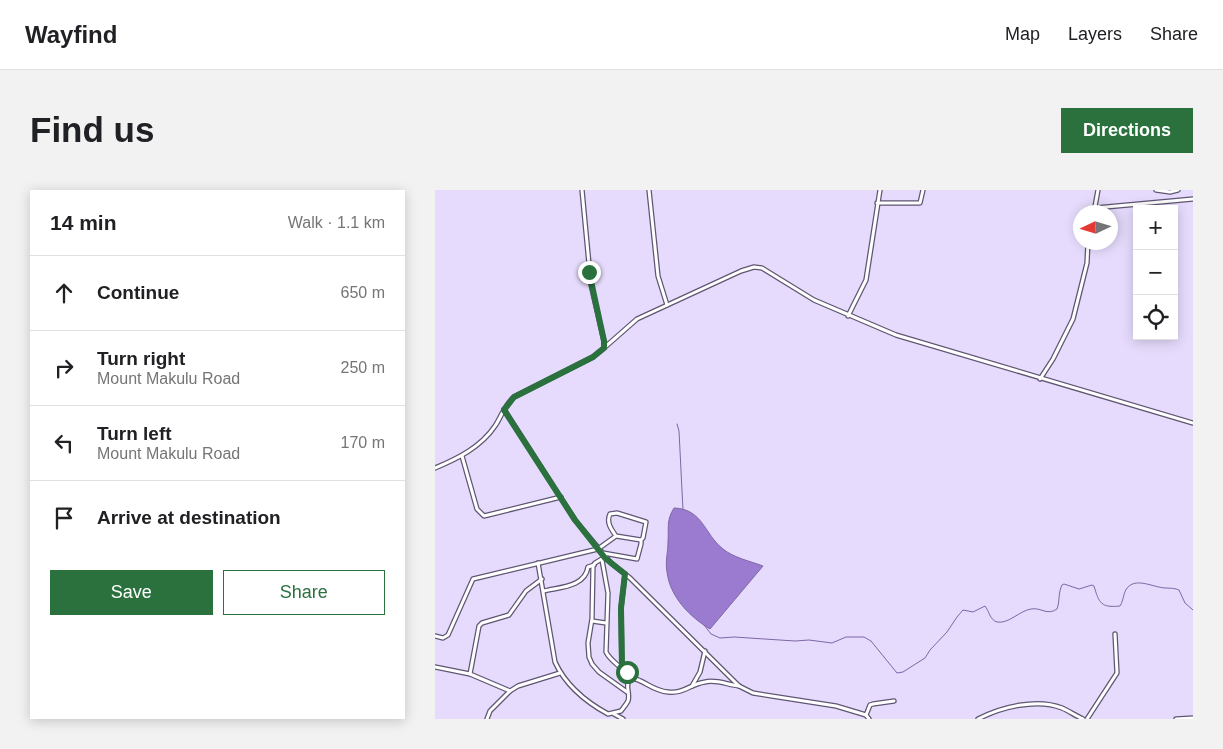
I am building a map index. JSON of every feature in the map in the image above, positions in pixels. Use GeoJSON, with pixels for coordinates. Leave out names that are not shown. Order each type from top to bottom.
{"type":"FeatureCollection","features":[{"type":"Feature","properties":{"kind":"street"},"geometry":{"type":"LineString","coordinates":[[582,190],[591,285],[604,348]]}},
{"type":"Feature","properties":{"kind":"street"},"geometry":{"type":"LineString","coordinates":[[649,190],[658,276],[667,305]]}},
{"type":"Feature","properties":{"kind":"street"},"geometry":{"type":"LineString","coordinates":[[848,316],[867,280],[880,190]]}},
{"type":"Feature","properties":{"kind":"street"},"geometry":{"type":"LineString","coordinates":[[877,203],[920,203],[923,190]]}},
{"type":"Feature","properties":{"kind":"street"},"geometry":{"type":"LineString","coordinates":[[1095,205],[1098,190]]}},
{"type":"Feature","properties":{"kind":"street"},"geometry":{"type":"LineString","coordinates":[[1156,190],[1170,192],[1178,190]]}},
{"type":"Feature","properties":{"kind":"street"},"geometry":{"type":"LineString","coordinates":[[1118,207],[1193,199]]}},
{"type":"Feature","properties":{"kind":"street"},"geometry":{"type":"LineString","coordinates":[[1040,379],[1053,359],[1073,319],[1087,263],[1088,250]]}},
{"type":"Feature","properties":{"kind":"street"},"geometry":{"type":"LineString","coordinates":[[435,468],[462,456],[489,433],[514,397],[593,357],[637,319],[741,271],[754,267],[762,268],[814,300],[896,335],[1193,423]]}},
{"type":"Feature","properties":{"kind":"street"},"geometry":{"type":"LineString","coordinates":[[504,410],[575,520],[602,553],[608,592],[606,652],[622,668],[630,680],[626,691],[628,700],[621,711],[608,714],[591,704],[570,685],[561,673],[552,650],[538,563]]}},
{"type":"Feature","properties":{"kind":"street"},"geometry":{"type":"LineString","coordinates":[[462,456],[477,509],[484,516],[561,497]]}},
{"type":"Feature","properties":{"kind":"street"},"geometry":{"type":"LineString","coordinates":[[602,553],[637,559],[647,524],[612,513],[608,520],[616,536]]}},
{"type":"Feature","properties":{"kind":"street"},"geometry":{"type":"LineString","coordinates":[[435,636],[443,638],[448,635],[473,579],[598,548],[616,536],[641,540]]}},
{"type":"Feature","properties":{"kind":"street"},"geometry":{"type":"LineString","coordinates":[[544,591],[580,582],[587,574],[588,567],[604,559]]}},
{"type":"Feature","properties":{"kind":"street"},"geometry":{"type":"LineString","coordinates":[[604,559],[625,574],[705,650],[739,686]]}},
{"type":"Feature","properties":{"kind":"street"},"geometry":{"type":"LineString","coordinates":[[594,565],[592,621],[587,649],[594,667],[607,679],[626,691]]}},
{"type":"Feature","properties":{"kind":"street"},"geometry":{"type":"LineString","coordinates":[[622,668],[621,608],[625,574]]}},
{"type":"Feature","properties":{"kind":"street"},"geometry":{"type":"LineString","coordinates":[[470,674],[479,626],[482,623],[500,619],[511,614],[526,590],[542,579]]}},
{"type":"Feature","properties":{"kind":"street"},"geometry":{"type":"LineString","coordinates":[[592,621],[607,623]]}},
{"type":"Feature","properties":{"kind":"street"},"geometry":{"type":"LineString","coordinates":[[1087,719],[1117,673],[1115,634]]}},
{"type":"Feature","properties":{"kind":"street"},"geometry":{"type":"LineString","coordinates":[[692,687],[699,672],[705,650]]}},
{"type":"Feature","properties":{"kind":"street"},"geometry":{"type":"LineString","coordinates":[[435,667],[470,674],[511,690]]}},
{"type":"Feature","properties":{"kind":"street"},"geometry":{"type":"LineString","coordinates":[[487,719],[490,710],[511,690],[518,686],[561,673]]}},
{"type":"Feature","properties":{"kind":"street"},"geometry":{"type":"LineString","coordinates":[[630,680],[635,679],[656,690],[669,693],[682,692],[701,682],[712,681],[739,686],[753,692],[836,706],[866,714],[869,719]]}},
{"type":"Feature","properties":{"kind":"street"},"geometry":{"type":"LineString","coordinates":[[866,714],[870,705],[894,701]]}},
{"type":"Feature","properties":{"kind":"street"},"geometry":{"type":"LineString","coordinates":[[978,719],[1006,707],[1042,704],[1063,708],[1083,719]]}},
{"type":"Feature","properties":{"kind":"street"},"geometry":{"type":"LineString","coordinates":[[614,714],[623,719]]}},
{"type":"Feature","properties":{"kind":"street"},"geometry":{"type":"LineString","coordinates":[[1176,719],[1193,718]]}},
{"type":"Feature","properties":{"kind":"shaded area"},"geometry":{"type":"Polygon","coordinates":[[[674,508],[684,509],[697,517],[717,543],[727,552],[763,566],[710,629],[695,619],[682,605],[672,590],[669,581],[666,564],[668,524],[674,508]]]}},
{"type":"Feature","properties":{"kind":"waterway"},"geometry":{"type":"LineString","coordinates":[[677,424],[679,431],[683,510]]}},
{"type":"Feature","properties":{"kind":"waterway"},"geometry":{"type":"LineString","coordinates":[[704,625],[711,634],[720,638],[809,640],[832,643],[846,637],[864,637],[871,641],[897,673],[903,672],[925,658],[963,610],[973,612],[985,606],[997,622],[1006,621],[1031,609],[1050,612],[1057,609],[1059,594],[1064,584],[1079,589],[1092,585],[1099,600],[1109,606],[1120,606],[1126,589],[1135,583],[1179,590],[1185,603],[1193,610]]}},
{"type":"Feature","properties":{"kind":"route"},"geometry":{"type":"LineString","coordinates":[[589,272],[604,348],[593,357],[514,397],[504,410],[575,520],[605,558],[625,574],[621,608],[622,668],[627,672]]}}]}
